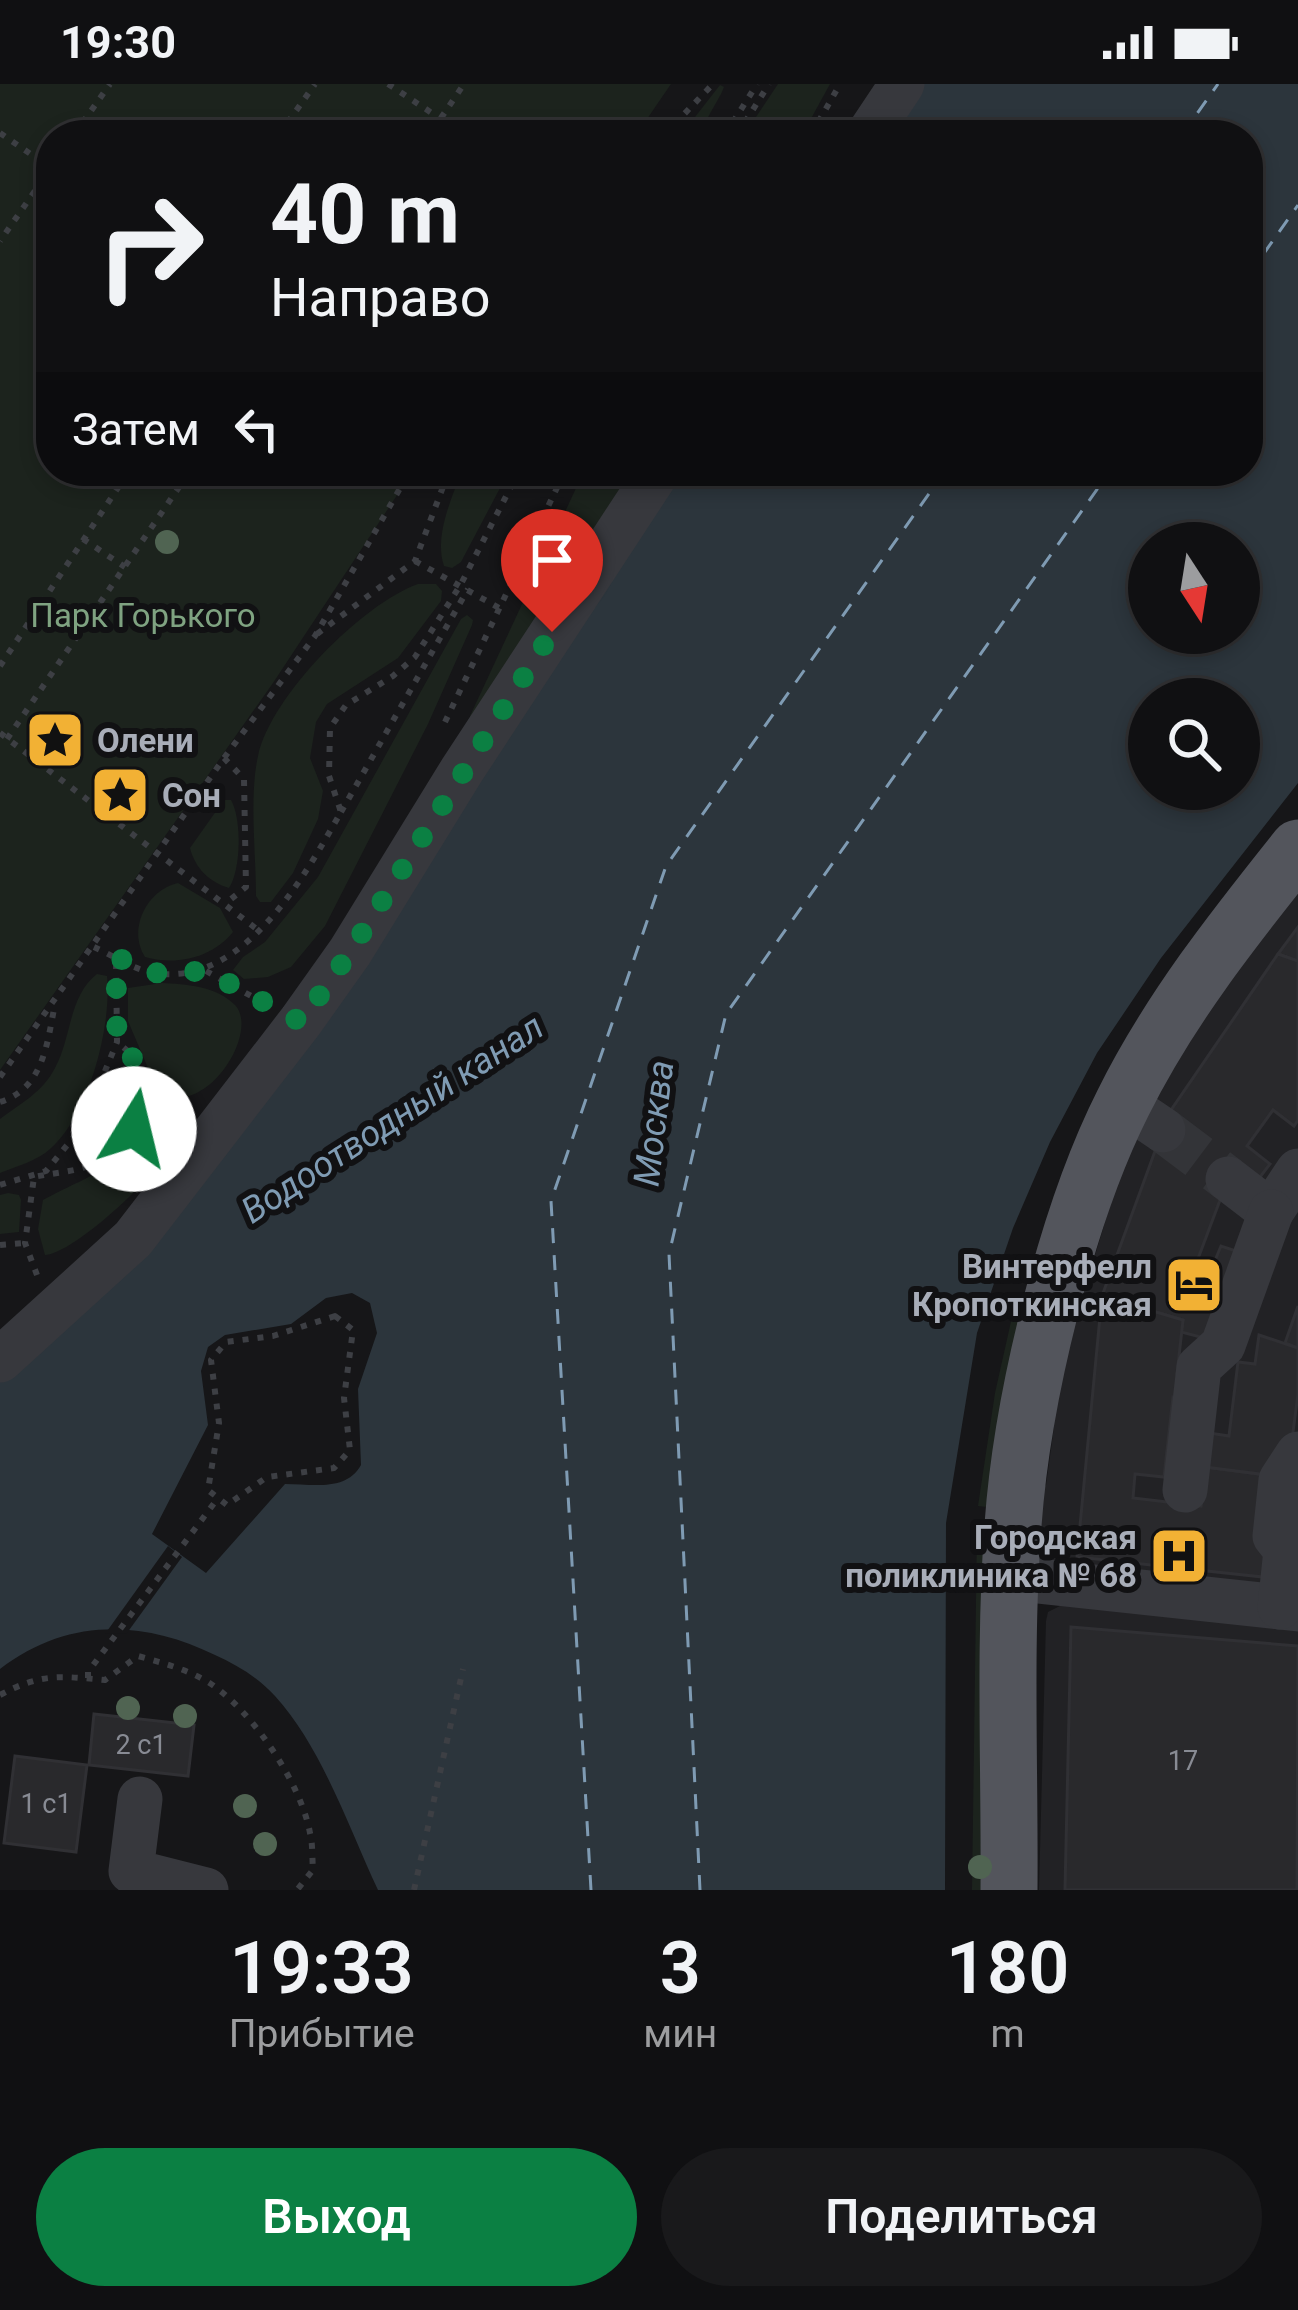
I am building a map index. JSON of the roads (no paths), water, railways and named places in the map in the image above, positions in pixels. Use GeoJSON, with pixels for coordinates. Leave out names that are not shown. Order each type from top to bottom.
{"type":"FeatureCollection","features":[{"type":"Feature","properties":{"kind":"main road"},"geometry":{"type":"LineString","coordinates":[[1010,1890],[1013,1523],[1047,1330],[1078,1219],[1143,1116],[1194,985],[1294,861]]}},
{"type":"Feature","properties":{"kind":"street"},"geometry":{"type":"LineString","coordinates":[[878,120],[902,84]]}},
{"type":"Feature","properties":{"kind":"street"},"geometry":{"type":"LineString","coordinates":[[0,1360],[133,1239],[301,1022],[648,486]]}},
{"type":"Feature","properties":{"kind":"street"},"geometry":{"type":"LineString","coordinates":[[1185,1490],[1198,1367],[1223,1345],[1288,1195],[1228,1179]]}},
{"type":"Feature","properties":{"kind":"street"},"geometry":{"type":"LineString","coordinates":[[1011,1578],[1289,1608],[1286,1550],[1275,1536],[1282,1480],[1298,1454]]}},
{"type":"Feature","properties":{"kind":"street"},"geometry":{"type":"LineString","coordinates":[[140,1798],[130,1871],[206,1890]]}},
{"type":"Feature","properties":{"kind":"water"},"geometry":{"type":"Polygon","coordinates":[[[922,84],[1298,84],[1298,783],[1161,958],[1097,1053],[1050,1142],[1013,1228],[977,1333],[946,1523],[945,1890],[378,1890],[306,1739],[275,1696],[239,1668],[188,1643],[105,1629],[51,1640],[0,1669],[0,1374],[139,1243],[665,486],[1263,486],[1263,120],[899,120],[922,84]],[[352,1293],[326,1298],[291,1324],[225,1335],[208,1347],[201,1371],[208,1425],[152,1534],[206,1573],[285,1484],[337,1483],[355,1474],[361,1465],[358,1389],[377,1333],[370,1303],[352,1293]]]}},
{"type":"Feature","properties":{"kind":"tunnel"},"geometry":{"type":"LineString","coordinates":[[1163,1130],[1228,1179]]}},
{"type":"Feature","properties":{"kind":"place","name":"Олени"},"geometry":{"type":"Point","coordinates":[55,740]}},
{"type":"Feature","properties":{"kind":"place","name":"Сон"},"geometry":{"type":"Point","coordinates":[120,795]}},
{"type":"Feature","properties":{"kind":"place","name":"Винтерфелл Кропоткинская"},"geometry":{"type":"Point","coordinates":[1194,1285]}},
{"type":"Feature","properties":{"kind":"place","name":"Городская поликлиника № 68"},"geometry":{"type":"Point","coordinates":[1179,1556]}},
{"type":"Feature","properties":{"kind":"park label","name":"Парк Горького"},"geometry":{"type":"Point","coordinates":[143,615]}},
{"type":"Feature","properties":{"kind":"water label","name":"Водоотводный канал"},"geometry":{"type":"Point","coordinates":[392,1118]}},
{"type":"Feature","properties":{"kind":"water label","name":"Москва"},"geometry":{"type":"Point","coordinates":[653,1123]}}]}
